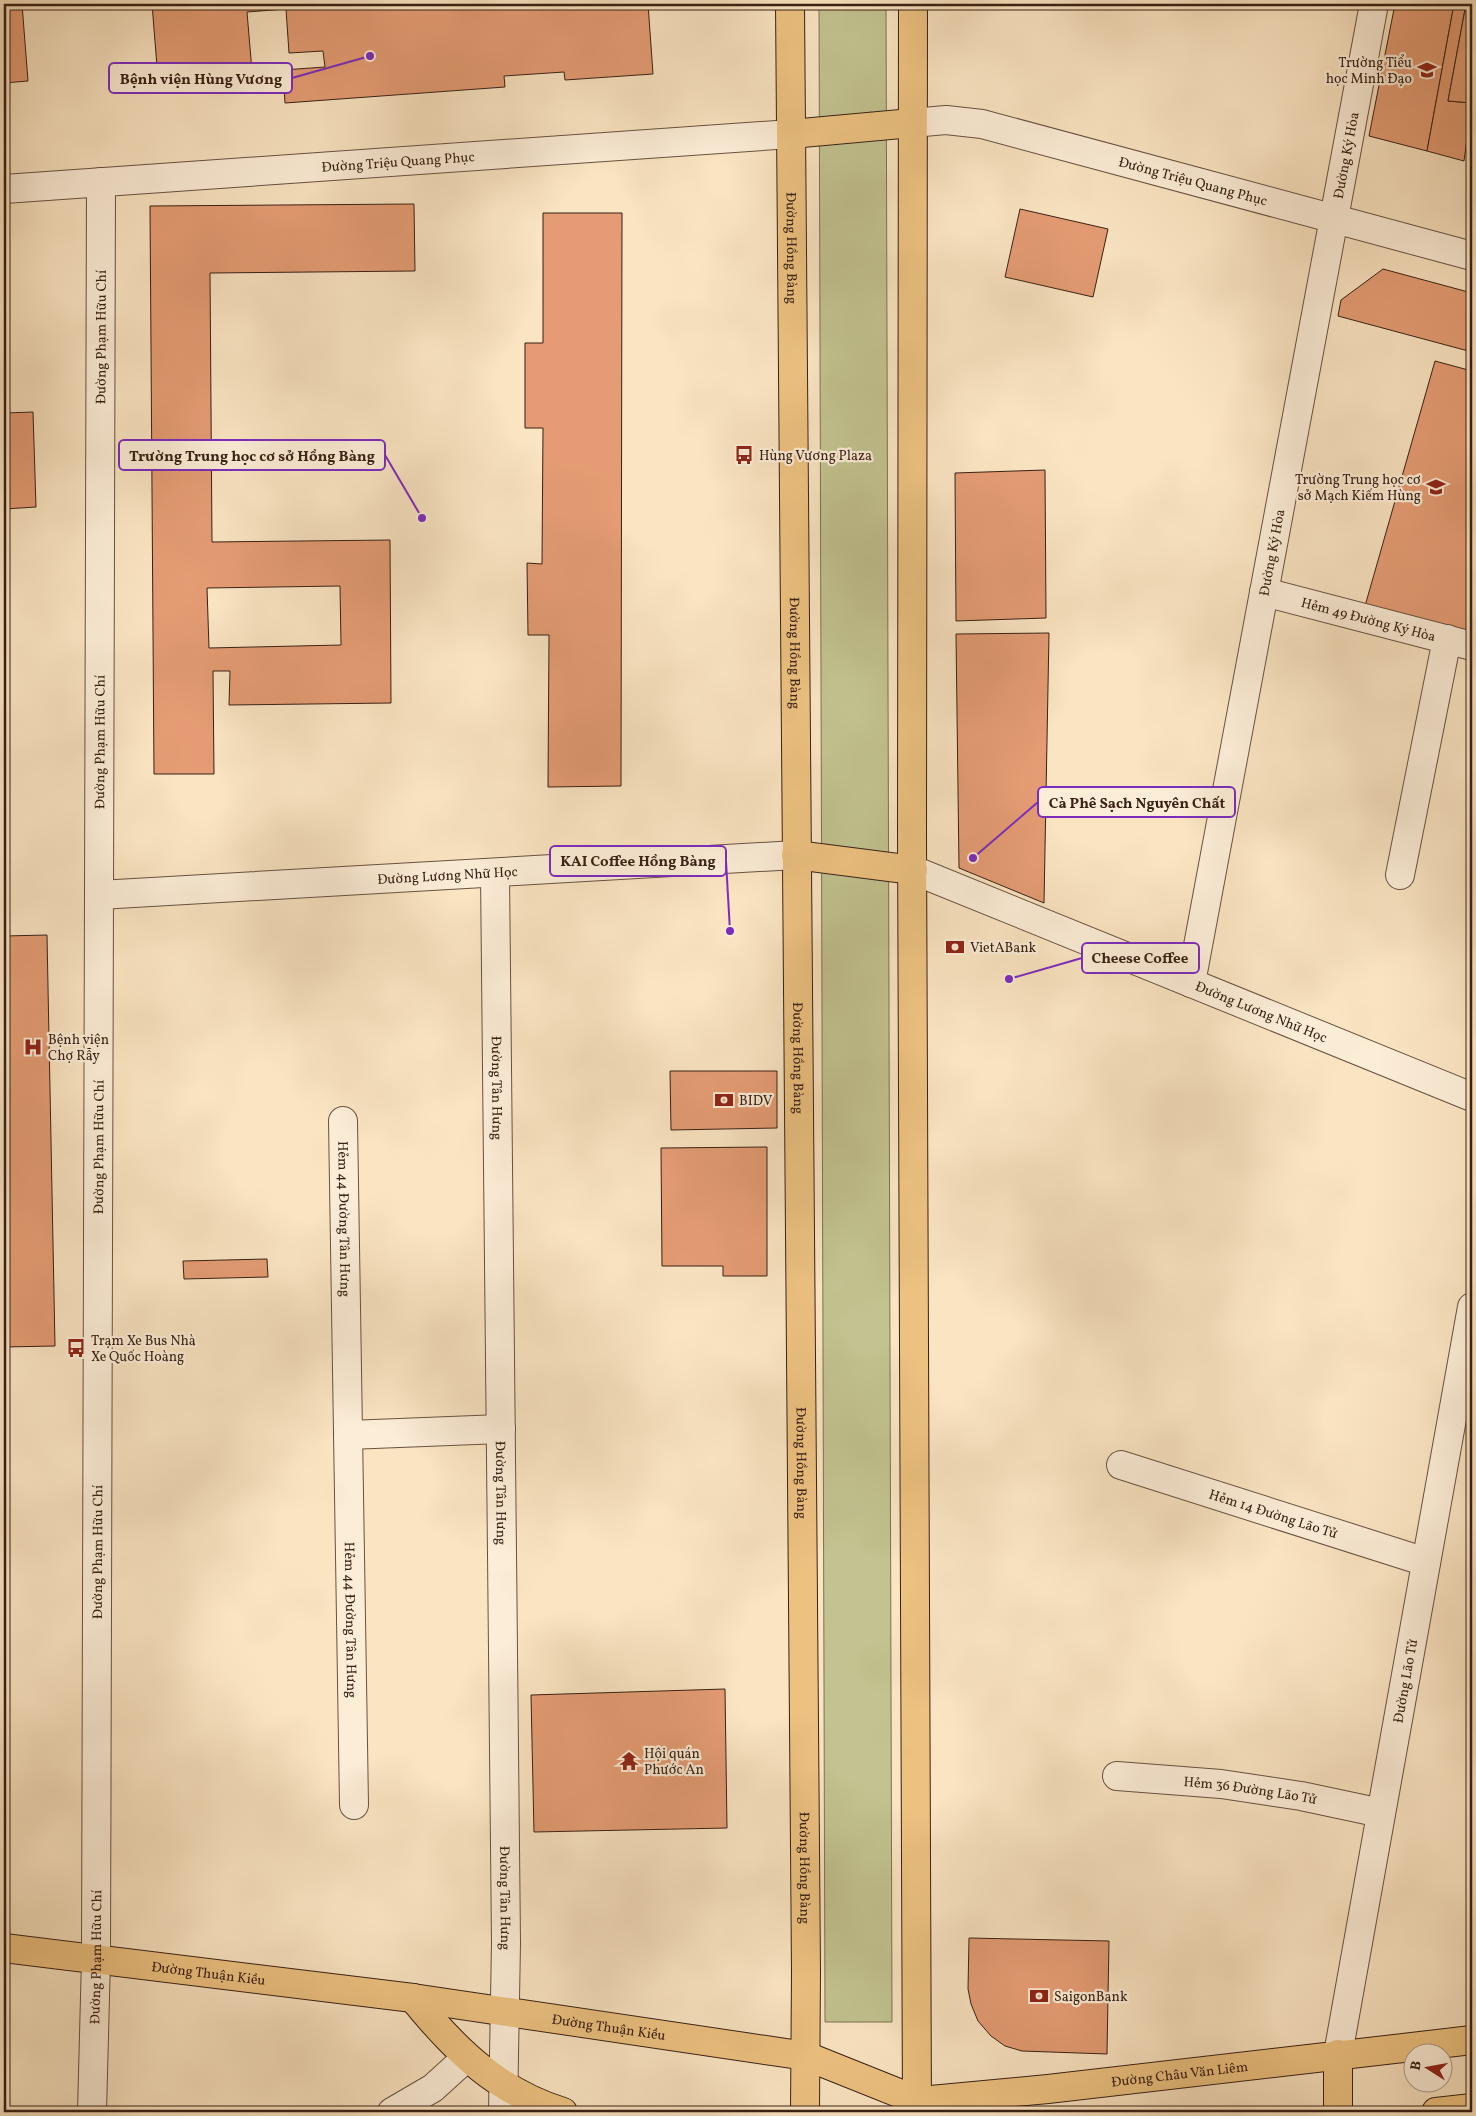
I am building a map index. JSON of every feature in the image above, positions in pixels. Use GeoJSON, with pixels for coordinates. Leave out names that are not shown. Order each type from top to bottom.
{"type":"FeatureCollection","features":[{"type":"Feature","properties":{"kind":"main road","name":"Đường Hồng Bàng"},"geometry":{"type":"LineString","coordinates":[[790,4],[805,2112]]}},
{"type":"Feature","properties":{"kind":"main road"},"geometry":{"type":"LineString","coordinates":[[913,4],[913,870],[918,2106],[946,2112]]}},
{"type":"Feature","properties":{"kind":"main road"},"geometry":{"type":"LineString","coordinates":[[791,134],[912,123]]}},
{"type":"Feature","properties":{"kind":"main road"},"geometry":{"type":"LineString","coordinates":[[796,855],[913,870]]}},
{"type":"Feature","properties":{"kind":"main road","name":"Đường Thuận Kiều"},"geometry":{"type":"LineString","coordinates":[[4,1948],[413,1998],[806,2056],[918,2106]]}},
{"type":"Feature","properties":{"kind":"main road"},"geometry":{"type":"LineString","coordinates":[[413,1998],[438,2029],[466,2058],[504,2085],[563,2112]]}},
{"type":"Feature","properties":{"kind":"main road","name":"Đường Châu Văn Liêm"},"geometry":{"type":"LineString","coordinates":[[918,2106],[1338,2054],[1472,2040]]}},
{"type":"Feature","properties":{"kind":"main road"},"geometry":{"type":"LineString","coordinates":[[1338,2054],[1338,2112]]}},
{"type":"Feature","properties":{"kind":"main road"},"geometry":{"type":"LineString","coordinates":[[1436,2112],[1472,2108]]}},
{"type":"Feature","properties":{"kind":"street","name":"Đường Ký Hòa"},"geometry":{"type":"LineString","coordinates":[[1191,983],[1374,4]]}},
{"type":"Feature","properties":{"kind":"street","name":"Đường Triệu Quang Phục"},"geometry":{"type":"LineString","coordinates":[[912,123],[946,120],[982,124],[1472,256]]}},
{"type":"Feature","properties":{"kind":"street","name":"Đường Triệu Quang Phục"},"geometry":{"type":"LineString","coordinates":[[4,189],[791,134]]}},
{"type":"Feature","properties":{"kind":"street","name":"Đường Phạm Hữu Chí"},"geometry":{"type":"LineString","coordinates":[[92,2112],[96,1959],[101,182]]}},
{"type":"Feature","properties":{"kind":"street","name":"Hẻm 49 Đường Ký Hòa"},"geometry":{"type":"LineString","coordinates":[[1264,592],[1460,642]]}},
{"type":"Feature","properties":{"kind":"street"},"geometry":{"type":"LineString","coordinates":[[1400,875],[1460,642]]}},
{"type":"Feature","properties":{"kind":"street","name":"Đường Lương Nhữ Học"},"geometry":{"type":"LineString","coordinates":[[99,895],[796,855]]}},
{"type":"Feature","properties":{"kind":"street","name":"Đường Lương Nhữ Học"},"geometry":{"type":"LineString","coordinates":[[913,870],[1472,1098]]}},
{"type":"Feature","properties":{"kind":"street","name":"Đường Tân Hưng"},"geometry":{"type":"LineString","coordinates":[[495,873],[506,2011],[504,2112]]}},
{"type":"Feature","properties":{"kind":"street","name":"Hẻm 44 Đường Tân Hưng"},"geometry":{"type":"LineString","coordinates":[[343,1121],[354,1805]]}},
{"type":"Feature","properties":{"kind":"street","name":"Đường Lão Tử"},"geometry":{"type":"LineString","coordinates":[[1338,2054],[1472,1307]]}},
{"type":"Feature","properties":{"kind":"street"},"geometry":{"type":"LineString","coordinates":[[348,1435],[501,1429]]}},
{"type":"Feature","properties":{"kind":"street","name":"Hẻm 14 Đường Lão Tử"},"geometry":{"type":"LineString","coordinates":[[1121,1465],[1426,1562]]}},
{"type":"Feature","properties":{"kind":"street","name":"Hẻm 36 Đường Lão Tử"},"geometry":{"type":"LineString","coordinates":[[1117,1776],[1221,1784],[1301,1796],[1381,1813]]}},
{"type":"Feature","properties":{"kind":"street"},"geometry":{"type":"LineString","coordinates":[[392,2112],[433,2088],[466,2058]]}},
{"type":"Feature","properties":{"kind":"green space"},"geometry":{"type":"Polygon","coordinates":[[[819,4],[886,4],[892,2022],[825,2022],[819,4]]]}},
{"type":"Feature","properties":{"kind":"building"},"geometry":{"type":"Polygon","coordinates":[[[4,4],[22,4],[28,81],[4,83],[4,4]]]}},
{"type":"Feature","properties":{"kind":"building"},"geometry":{"type":"Polygon","coordinates":[[[152,4],[259,4],[260,11],[247,12],[252,71],[158,79],[152,4]]]}},
{"type":"Feature","properties":{"kind":"building"},"geometry":{"type":"Polygon","coordinates":[[[259,4],[648,4],[653,74],[565,80],[564,72],[504,76],[505,87],[285,103],[283,70],[325,67],[323,51],[289,53],[286,9],[260,11],[259,4]]]}},
{"type":"Feature","properties":{"kind":"building","name":"Trường Tiểu học Minh Đạo"},"geometry":{"type":"Polygon","coordinates":[[[1395,4],[1454,4],[1427,151],[1369,136],[1395,4]]]}},
{"type":"Feature","properties":{"kind":"building"},"geometry":{"type":"Polygon","coordinates":[[[1454,4],[1466,4],[1448,101],[1472,103],[1464,161],[1427,151],[1454,4]]]}},
{"type":"Feature","properties":{"kind":"building"},"geometry":{"type":"Polygon","coordinates":[[[1466,4],[1472,4],[1472,103],[1448,101],[1466,4]]]}},
{"type":"Feature","properties":{"kind":"building"},"geometry":{"type":"Polygon","coordinates":[[[1472,103],[1472,143],[1467,142],[1472,103]]]}},
{"type":"Feature","properties":{"kind":"building"},"geometry":{"type":"Polygon","coordinates":[[[414,204],[415,271],[210,273],[212,542],[390,540],[391,703],[229,705],[230,671],[213,671],[214,774],[154,774],[150,206],[414,204]],[[340,586],[207,588],[209,648],[341,645],[340,586]]]}},
{"type":"Feature","properties":{"kind":"building"},"geometry":{"type":"Polygon","coordinates":[[[1020,209],[1108,229],[1093,297],[1005,277],[1020,209]]]}},
{"type":"Feature","properties":{"kind":"building"},"geometry":{"type":"Polygon","coordinates":[[[543,213],[622,213],[621,786],[548,787],[549,635],[528,635],[527,563],[542,564],[543,428],[525,428],[525,343],[543,343],[543,213]]]}},
{"type":"Feature","properties":{"kind":"building"},"geometry":{"type":"Polygon","coordinates":[[[1383,269],[1472,293],[1472,352],[1338,316],[1341,300],[1383,269]]]}},
{"type":"Feature","properties":{"kind":"building","name":"Trường Trung học cơ sở Mạch Kiếm Hùng"},"geometry":{"type":"Polygon","coordinates":[[[1435,361],[1472,371],[1472,641],[1363,613],[1435,361]]]}},
{"type":"Feature","properties":{"kind":"building"},"geometry":{"type":"Polygon","coordinates":[[[33,412],[36,507],[4,509],[4,413],[33,412]]]}},
{"type":"Feature","properties":{"kind":"building"},"geometry":{"type":"Polygon","coordinates":[[[1045,470],[1046,618],[956,621],[955,473],[1045,470]]]}},
{"type":"Feature","properties":{"kind":"building"},"geometry":{"type":"Polygon","coordinates":[[[1049,633],[1044,903],[959,868],[956,634],[1049,633]]]}},
{"type":"Feature","properties":{"kind":"building"},"geometry":{"type":"Polygon","coordinates":[[[47,935],[55,1346],[4,1347],[4,936],[47,935]]]}},
{"type":"Feature","properties":{"kind":"building","name":"BIDV"},"geometry":{"type":"Polygon","coordinates":[[[670,1071],[777,1071],[777,1128],[671,1130],[670,1071]]]}},
{"type":"Feature","properties":{"kind":"building"},"geometry":{"type":"Polygon","coordinates":[[[767,1147],[767,1276],[723,1276],[723,1266],[662,1266],[661,1148],[767,1147]]]}},
{"type":"Feature","properties":{"kind":"building"},"geometry":{"type":"Polygon","coordinates":[[[267,1259],[268,1277],[184,1279],[183,1261],[267,1259]]]}},
{"type":"Feature","properties":{"kind":"building","name":"Hội quán Phước An"},"geometry":{"type":"Polygon","coordinates":[[[725,1689],[727,1828],[534,1832],[531,1695],[725,1689]]]}},
{"type":"Feature","properties":{"kind":"building","name":"SaigonBank"},"geometry":{"type":"Polygon","coordinates":[[[969,1938],[1109,1941],[1107,2054],[1022,2051],[1005,2046],[991,2036],[978,2021],[971,2004],[968,1989],[969,1938]]]}},
{"type":"Feature","properties":{"kind":"place","name":"Bệnh viện Hùng Vương"},"geometry":{"type":"Point","coordinates":[370,56]}},
{"type":"Feature","properties":{"kind":"place","name":"Trường Tiểu học Minh Đạo"},"geometry":{"type":"Point","coordinates":[1427,70]}},
{"type":"Feature","properties":{"kind":"place","name":"Hùng Vương Plaza"},"geometry":{"type":"Point","coordinates":[744,455]}},
{"type":"Feature","properties":{"kind":"place","name":"Trường Trung học cơ sở Mạch Kiếm Hùng"},"geometry":{"type":"Point","coordinates":[1436,487]}},
{"type":"Feature","properties":{"kind":"place","name":"Trường Trung học cơ sở Hồng Bàng"},"geometry":{"type":"Point","coordinates":[422,518]}},
{"type":"Feature","properties":{"kind":"place","name":"Cà Phê Sạch Nguyên Chất"},"geometry":{"type":"Point","coordinates":[973,858]}},
{"type":"Feature","properties":{"kind":"place","name":"KAI Coffee Hồng Bàng"},"geometry":{"type":"Point","coordinates":[730,931]}},
{"type":"Feature","properties":{"kind":"place","name":"VietABank"},"geometry":{"type":"Point","coordinates":[955,947]}},
{"type":"Feature","properties":{"kind":"place","name":"Cheese Coffee"},"geometry":{"type":"Point","coordinates":[1009,979]}},
{"type":"Feature","properties":{"kind":"place","name":"Bệnh viện Chợ Rẫy"},"geometry":{"type":"Point","coordinates":[33,1047]}},
{"type":"Feature","properties":{"kind":"place","name":"BIDV"},"geometry":{"type":"Point","coordinates":[724,1100]}},
{"type":"Feature","properties":{"kind":"place","name":"Trạm Xe Bus Nhà Xe Quốc Hoàng"},"geometry":{"type":"Point","coordinates":[76,1348]}},
{"type":"Feature","properties":{"kind":"place","name":"Hội quán Phước An"},"geometry":{"type":"Point","coordinates":[629,1761]}},
{"type":"Feature","properties":{"kind":"place","name":"SaigonBank"},"geometry":{"type":"Point","coordinates":[1039,1996]}}]}
